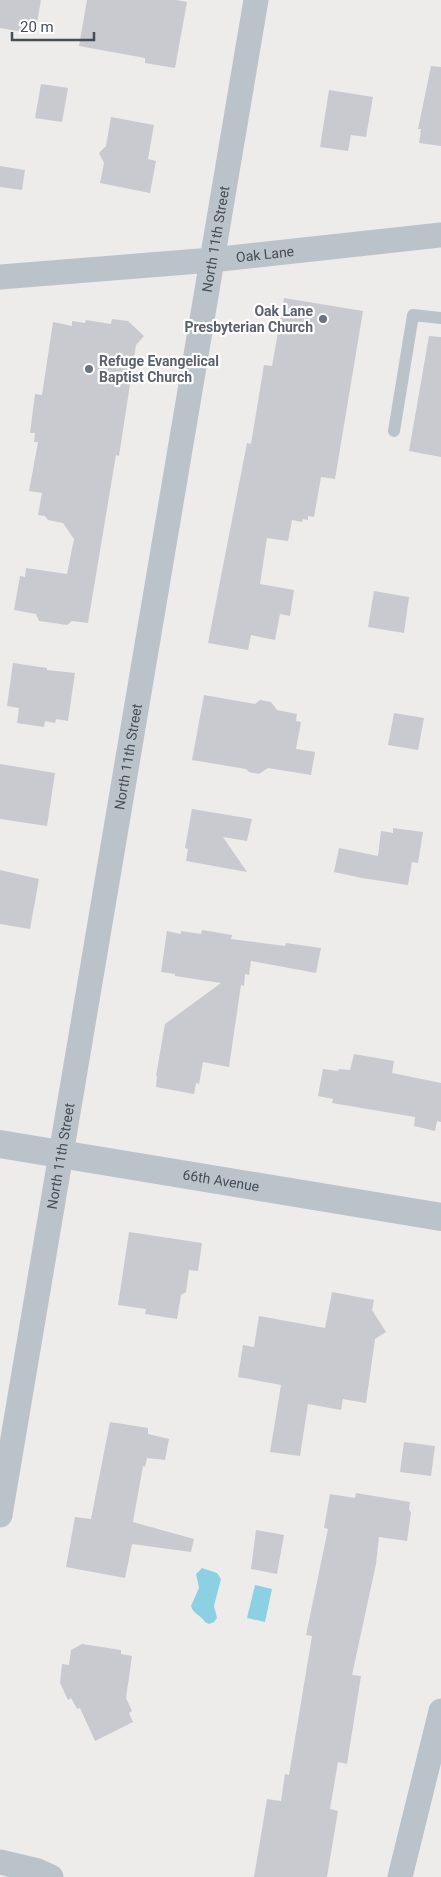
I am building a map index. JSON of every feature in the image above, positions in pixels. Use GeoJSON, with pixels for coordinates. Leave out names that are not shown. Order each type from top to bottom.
{"type":"FeatureCollection","features":[{"type":"Feature","properties":{"kind":"street","name":"North 11th Street"},"geometry":{"type":"LineString","coordinates":[[0,1515],[256,0]]}},
{"type":"Feature","properties":{"kind":"street","name":"Oak Lane"},"geometry":{"type":"LineString","coordinates":[[0,276],[212,260],[441,235]]}},
{"type":"Feature","properties":{"kind":"street","name":"66th Avenue"},"geometry":{"type":"LineString","coordinates":[[0,1144],[441,1217]]}},
{"type":"Feature","properties":{"kind":"street"},"geometry":{"type":"LineString","coordinates":[[400,1877],[441,1711]]}},
{"type":"Feature","properties":{"kind":"street"},"geometry":{"type":"LineString","coordinates":[[0,1862],[38,1871],[51,1877]]}},
{"type":"Feature","properties":{"kind":"lane"},"geometry":{"type":"LineString","coordinates":[[394,431],[413,315],[441,318]]}},
{"type":"Feature","properties":{"kind":"water"},"geometry":{"type":"Polygon","coordinates":[[[202,1568],[217,1573],[221,1579],[214,1606],[217,1618],[209,1624],[195,1613],[191,1606],[199,1588],[196,1574],[202,1568]]]}},
{"type":"Feature","properties":{"kind":"water"},"geometry":{"type":"Polygon","coordinates":[[[255,1585],[272,1589],[265,1622],[247,1618],[255,1585]]]}},
{"type":"Feature","properties":{"kind":"building"},"geometry":{"type":"Polygon","coordinates":[[[0,0],[41,0],[35,34],[0,28],[0,0]]]}},
{"type":"Feature","properties":{"kind":"building"},"geometry":{"type":"Polygon","coordinates":[[[87,0],[176,0],[187,2],[175,68],[145,63],[145,58],[79,46],[87,0]]]}},
{"type":"Feature","properties":{"kind":"building"},"geometry":{"type":"Polygon","coordinates":[[[431,66],[441,67],[441,146],[419,143],[421,129],[418,129],[431,66]]]}},
{"type":"Feature","properties":{"kind":"building"},"geometry":{"type":"Polygon","coordinates":[[[41,84],[68,88],[62,122],[35,118],[41,84]]]}},
{"type":"Feature","properties":{"kind":"building"},"geometry":{"type":"Polygon","coordinates":[[[329,90],[373,97],[366,137],[351,135],[348,151],[320,147],[329,90]]]}},
{"type":"Feature","properties":{"kind":"building"},"geometry":{"type":"Polygon","coordinates":[[[111,117],[154,125],[148,159],[156,161],[150,193],[100,183],[104,163],[99,153],[106,146],[111,117]]]}},
{"type":"Feature","properties":{"kind":"building"},"geometry":{"type":"Polygon","coordinates":[[[0,166],[25,170],[22,190],[0,187],[0,166]]]}},
{"type":"Feature","properties":{"kind":"building"},"geometry":{"type":"Polygon","coordinates":[[[284,298],[363,311],[335,479],[321,477],[314,517],[308,516],[308,520],[303,519],[302,522],[292,520],[288,541],[267,538],[260,584],[294,590],[290,616],[280,614],[275,640],[251,635],[248,650],[208,643],[247,443],[251,444],[264,365],[272,366],[284,298]]]}},
{"type":"Feature","properties":{"kind":"building"},"geometry":{"type":"Polygon","coordinates":[[[112,319],[128,321],[144,336],[136,345],[119,456],[116,455],[88,623],[72,621],[67,625],[39,621],[36,614],[14,610],[20,576],[25,577],[26,568],[67,574],[74,539],[63,523],[48,520],[45,516],[38,515],[42,493],[29,491],[38,442],[34,442],[35,433],[30,433],[35,394],[42,395],[53,322],[72,326],[72,321],[85,323],[86,320],[111,324],[112,319]]]}},
{"type":"Feature","properties":{"kind":"building"},"geometry":{"type":"Polygon","coordinates":[[[429,336],[441,337],[441,457],[409,451],[429,336]]]}},
{"type":"Feature","properties":{"kind":"building"},"geometry":{"type":"Polygon","coordinates":[[[374,591],[409,597],[404,633],[368,627],[374,591]]]}},
{"type":"Feature","properties":{"kind":"building"},"geometry":{"type":"Polygon","coordinates":[[[13,663],[75,673],[68,721],[56,719],[55,723],[45,721],[44,727],[17,723],[19,708],[7,706],[13,663]]]}},
{"type":"Feature","properties":{"kind":"building"},"geometry":{"type":"Polygon","coordinates":[[[204,695],[255,704],[260,700],[271,702],[277,710],[297,714],[296,721],[301,722],[296,749],[315,752],[311,775],[268,768],[259,774],[249,772],[246,769],[192,760],[204,695]]]}},
{"type":"Feature","properties":{"kind":"building"},"geometry":{"type":"Polygon","coordinates":[[[394,713],[424,718],[418,750],[388,745],[394,713]]]}},
{"type":"Feature","properties":{"kind":"building"},"geometry":{"type":"Polygon","coordinates":[[[0,764],[55,773],[47,826],[0,819],[0,764]]]}},
{"type":"Feature","properties":{"kind":"building"},"geometry":{"type":"Polygon","coordinates":[[[192,809],[252,819],[247,841],[223,837],[247,872],[186,861],[188,849],[185,848],[192,809]]]}},
{"type":"Feature","properties":{"kind":"building"},"geometry":{"type":"Polygon","coordinates":[[[393,828],[423,832],[418,863],[412,862],[408,885],[334,872],[339,848],[378,856],[381,831],[393,833],[393,828]]]}},
{"type":"Feature","properties":{"kind":"building"},"geometry":{"type":"Polygon","coordinates":[[[0,870],[39,879],[30,929],[0,924],[0,870]]]}},
{"type":"Feature","properties":{"kind":"building"},"geometry":{"type":"Polygon","coordinates":[[[202,930],[232,935],[231,939],[285,946],[286,943],[321,948],[316,973],[251,961],[249,975],[245,974],[244,986],[241,985],[229,1067],[203,1062],[199,1084],[196,1083],[194,1094],[156,1087],[156,1076],[165,1024],[221,983],[161,972],[167,931],[181,934],[181,931],[201,934],[202,930]]]}},
{"type":"Feature","properties":{"kind":"building"},"geometry":{"type":"Polygon","coordinates":[[[354,1054],[394,1061],[392,1073],[441,1083],[441,1122],[437,1121],[435,1131],[414,1126],[415,1117],[332,1103],[333,1099],[318,1096],[323,1069],[350,1070],[354,1054]]]}},
{"type":"Feature","properties":{"kind":"building"},"geometry":{"type":"Polygon","coordinates":[[[129,1232],[202,1243],[198,1271],[189,1270],[186,1292],[181,1295],[177,1319],[145,1314],[146,1309],[118,1305],[129,1232]]]}},
{"type":"Feature","properties":{"kind":"building"},"geometry":{"type":"Polygon","coordinates":[[[332,1292],[374,1300],[372,1310],[386,1332],[375,1339],[366,1403],[343,1399],[341,1410],[308,1404],[300,1456],[270,1452],[281,1385],[238,1377],[243,1345],[254,1347],[259,1316],[325,1328],[332,1292]]]}},
{"type":"Feature","properties":{"kind":"building"},"geometry":{"type":"Polygon","coordinates":[[[110,1422],[148,1428],[148,1434],[169,1439],[165,1460],[147,1458],[145,1467],[143,1466],[133,1522],[194,1539],[191,1552],[132,1544],[125,1578],[66,1567],[75,1517],[91,1519],[110,1422]]]}},
{"type":"Feature","properties":{"kind":"building"},"geometry":{"type":"Polygon","coordinates":[[[404,1442],[435,1446],[431,1476],[400,1472],[404,1442]]]}},
{"type":"Feature","properties":{"kind":"building"},"geometry":{"type":"Polygon","coordinates":[[[356,1493],[410,1502],[409,1509],[411,1513],[407,1541],[379,1537],[376,1564],[352,1675],[361,1676],[347,1764],[338,1762],[330,1809],[338,1811],[327,1877],[254,1877],[267,1799],[281,1801],[285,1774],[289,1775],[312,1636],[306,1635],[328,1529],[324,1528],[330,1494],[355,1498],[356,1493]]]}},
{"type":"Feature","properties":{"kind":"building"},"geometry":{"type":"Polygon","coordinates":[[[256,1530],[284,1535],[277,1574],[251,1569],[256,1530]]]}},
{"type":"Feature","properties":{"kind":"building"},"geometry":{"type":"Polygon","coordinates":[[[82,1644],[121,1650],[121,1654],[132,1656],[126,1698],[132,1711],[129,1713],[133,1722],[95,1741],[80,1708],[77,1709],[71,1698],[68,1700],[60,1683],[62,1664],[69,1665],[71,1650],[82,1644]]]}},
{"type":"Feature","properties":{"kind":"place","name":"Oak Lane Presbyterian Church"},"geometry":{"type":"Point","coordinates":[323,319]}},
{"type":"Feature","properties":{"kind":"place","name":"Refuge Evangelical Baptist Church"},"geometry":{"type":"Point","coordinates":[89,369]}}]}
